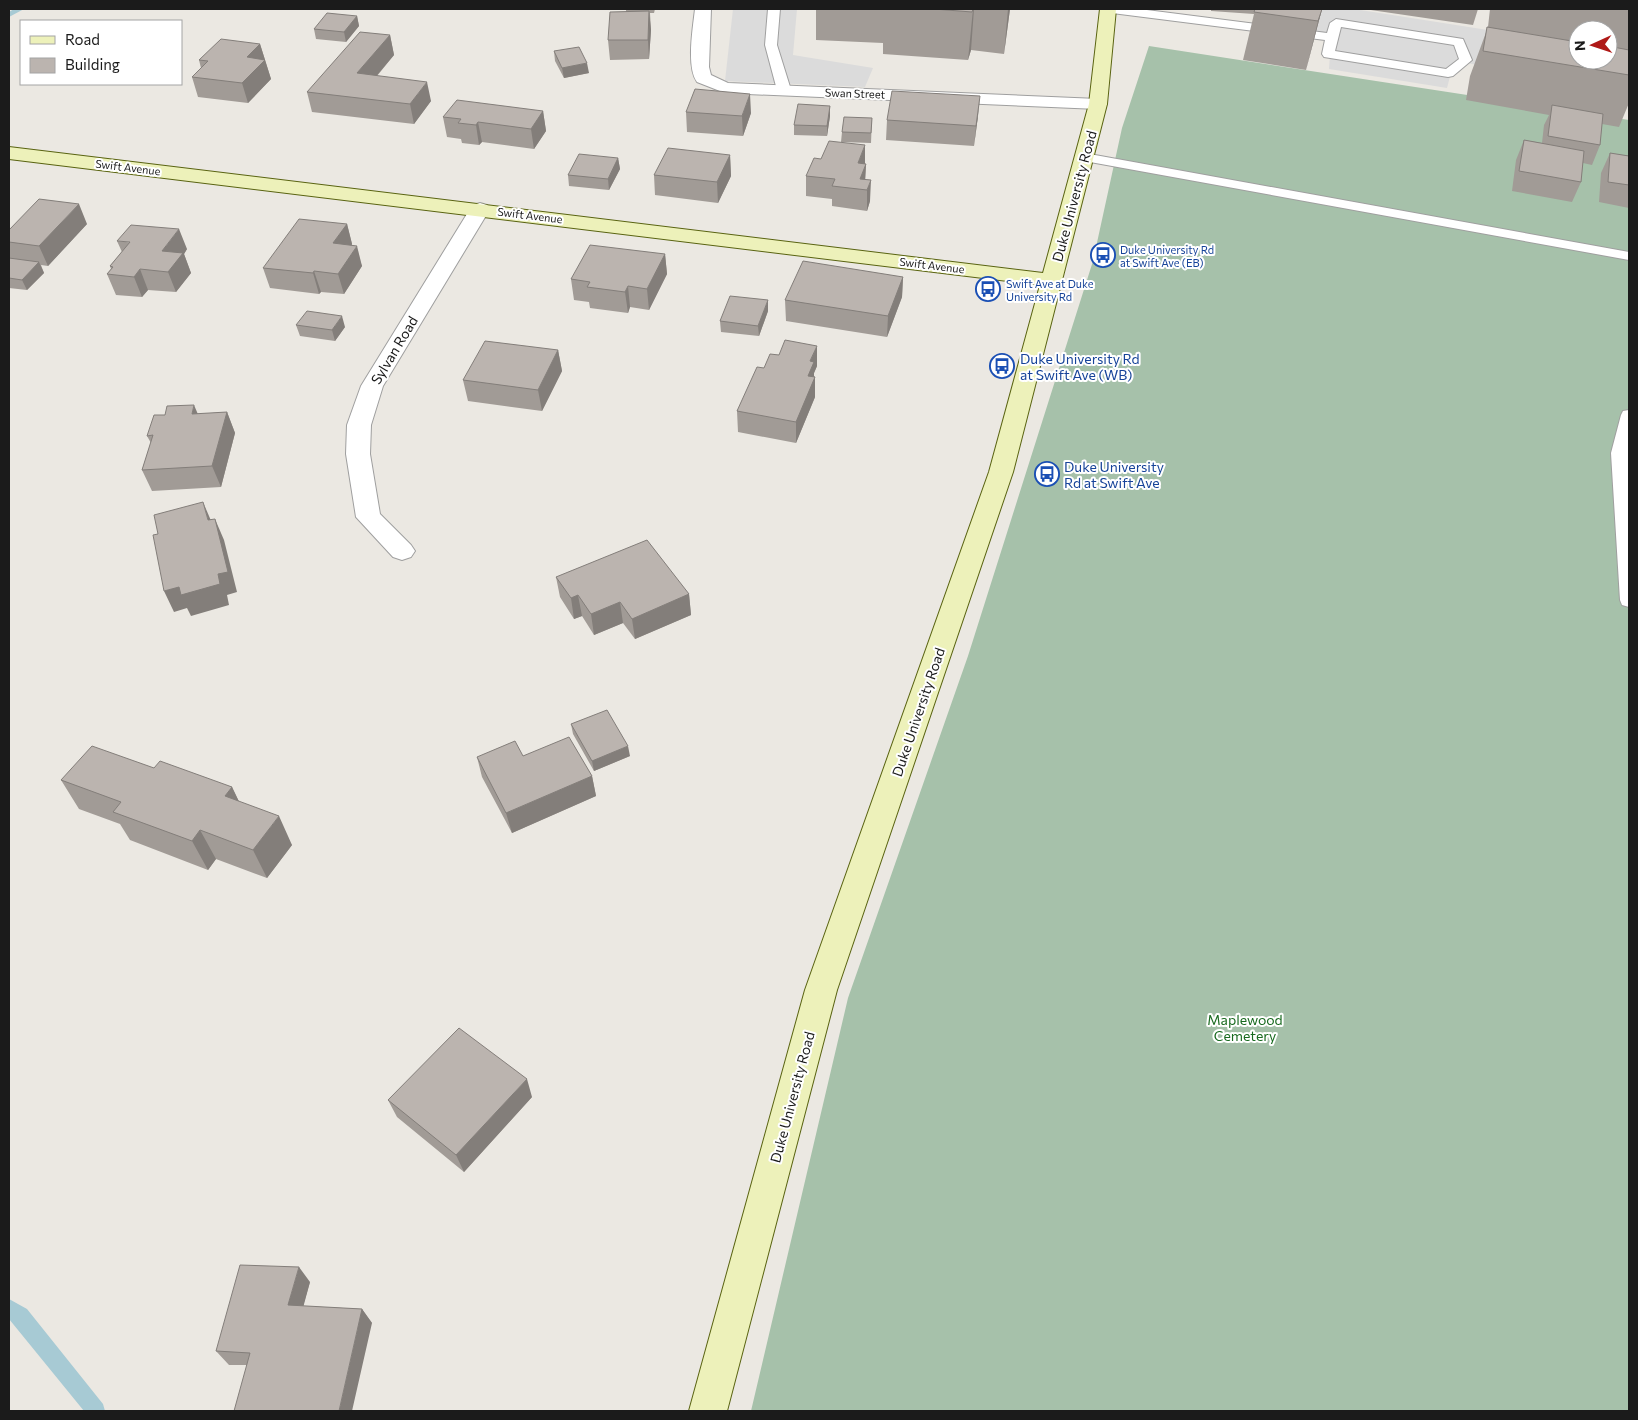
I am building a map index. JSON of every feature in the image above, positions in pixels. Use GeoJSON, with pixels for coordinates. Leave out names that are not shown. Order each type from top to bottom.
{"type":"FeatureCollection","features":[{"type":"Feature","properties":{"kind":"main road","name":"Duke University Road"},"geometry":{"type":"LineString","coordinates":[[708,1411],[820,990],[1002,472],[1098,104],[1108,9]]}},
{"type":"Feature","properties":{"kind":"main road","name":"Swift Avenue"},"geometry":{"type":"LineString","coordinates":[[9,152],[1052,280]]}},
{"type":"Feature","properties":{"kind":"street","name":"Swan Street"},"geometry":{"type":"LineString","coordinates":[[703,9],[700,67],[703,78],[725,88],[1098,104]]}},
{"type":"Feature","properties":{"kind":"street","name":"Sylvan Road"},"geometry":{"type":"LineString","coordinates":[[402,551],[368,517],[358,454],[359,425],[372,386],[480,210]]}},
{"type":"Feature","properties":{"kind":"lane"},"geometry":{"type":"LineString","coordinates":[[774,9],[771,45],[784,90]]}},
{"type":"Feature","properties":{"kind":"lane"},"geometry":{"type":"LineString","coordinates":[[1112,9],[1331,37]]}},
{"type":"Feature","properties":{"kind":"lane"},"geometry":{"type":"LineString","coordinates":[[1336,22],[1459,42],[1471,60],[1448,73],[1328,54],[1331,37],[1336,22]]}},
{"type":"Feature","properties":{"kind":"lane"},"geometry":{"type":"LineString","coordinates":[[1084,157],[1629,256]]}},
{"type":"Feature","properties":{"kind":"lane"},"geometry":{"type":"LineString","coordinates":[[1629,415],[1620,453],[1629,600]]}},
{"type":"Feature","properties":{"kind":"green space","name":"Maplewood Cemetery"},"geometry":{"type":"Polygon","coordinates":[[[1149,46],[1629,120],[1629,1411],[751,1411],[848,998],[968,656],[1093,261],[1122,128],[1149,46]]]}},
{"type":"Feature","properties":{"kind":"shaded area"},"geometry":{"type":"Polygon","coordinates":[[[733,9],[797,9],[793,55],[873,68],[865,87],[725,81],[733,9]]]}},
{"type":"Feature","properties":{"kind":"shaded area"},"geometry":{"type":"Polygon","coordinates":[[[1276,9],[1354,9],[1568,42],[1568,70],[1613,70],[1623,90],[1454,61],[1447,88],[1329,69],[1331,41],[1276,9]]]}},
{"type":"Feature","properties":{"kind":"building"},"geometry":{"type":"Polygon","coordinates":[[[934,9],[973,9],[972,12],[934,9]]]}},
{"type":"Feature","properties":{"kind":"building"},"geometry":{"type":"Polygon","coordinates":[[[1255,9],[1322,9],[1318,21],[1254,12],[1255,9]]]}},
{"type":"Feature","properties":{"kind":"building"},"geometry":{"type":"Polygon","coordinates":[[[649,11],[648,40],[608,40],[610,12],[649,11]]]}},
{"type":"Feature","properties":{"kind":"building"},"geometry":{"type":"Polygon","coordinates":[[[327,13],[357,16],[344,32],[314,29],[327,13]]]}},
{"type":"Feature","properties":{"kind":"building"},"geometry":{"type":"Polygon","coordinates":[[[1487,27],[1568,40],[1568,65],[1483,51],[1487,27]]]}},
{"type":"Feature","properties":{"kind":"building"},"geometry":{"type":"Polygon","coordinates":[[[360,32],[390,35],[357,73],[427,82],[410,104],[307,92],[360,32]]]}},
{"type":"Feature","properties":{"kind":"building"},"geometry":{"type":"Polygon","coordinates":[[[221,39],[260,44],[247,57],[265,60],[242,83],[192,77],[208,61],[199,60],[221,39]]]}},
{"type":"Feature","properties":{"kind":"building"},"geometry":{"type":"Polygon","coordinates":[[[579,47],[587,63],[562,68],[554,51],[579,47]]]}},
{"type":"Feature","properties":{"kind":"building"},"geometry":{"type":"Polygon","coordinates":[[[1618,48],[1629,50],[1629,75],[1599,70],[1618,70],[1618,48]]]}},
{"type":"Feature","properties":{"kind":"building"},"geometry":{"type":"Polygon","coordinates":[[[695,89],[750,94],[742,116],[686,112],[695,89]]]}},
{"type":"Feature","properties":{"kind":"building"},"geometry":{"type":"Polygon","coordinates":[[[892,91],[980,96],[976,126],[887,120],[892,91]]]}},
{"type":"Feature","properties":{"kind":"building"},"geometry":{"type":"Polygon","coordinates":[[[457,100],[543,111],[531,129],[478,122],[476,125],[458,123],[461,119],[443,117],[457,100]]]}},
{"type":"Feature","properties":{"kind":"building"},"geometry":{"type":"Polygon","coordinates":[[[798,104],[830,106],[827,126],[794,125],[798,104]]]}},
{"type":"Feature","properties":{"kind":"building"},"geometry":{"type":"Polygon","coordinates":[[[1552,105],[1603,114],[1600,145],[1548,136],[1552,105]]]}},
{"type":"Feature","properties":{"kind":"building"},"geometry":{"type":"Polygon","coordinates":[[[844,117],[872,118],[871,133],[842,132],[844,117]]]}},
{"type":"Feature","properties":{"kind":"building"},"geometry":{"type":"Polygon","coordinates":[[[1524,140],[1584,151],[1581,182],[1519,171],[1524,140]]]}},
{"type":"Feature","properties":{"kind":"building"},"geometry":{"type":"Polygon","coordinates":[[[829,141],[865,145],[858,163],[866,164],[860,179],[871,180],[867,190],[832,186],[835,179],[806,176],[814,158],[821,159],[829,141]]]}},
{"type":"Feature","properties":{"kind":"building"},"geometry":{"type":"Polygon","coordinates":[[[668,148],[730,155],[717,182],[654,175],[668,148]]]}},
{"type":"Feature","properties":{"kind":"building"},"geometry":{"type":"Polygon","coordinates":[[[1610,153],[1629,156],[1629,185],[1608,182],[1610,153]]]}},
{"type":"Feature","properties":{"kind":"building"},"geometry":{"type":"Polygon","coordinates":[[[579,154],[618,158],[608,179],[568,175],[579,154]]]}},
{"type":"Feature","properties":{"kind":"building"},"geometry":{"type":"Polygon","coordinates":[[[39,199],[79,204],[39,246],[9,242],[9,230],[39,199]]]}},
{"type":"Feature","properties":{"kind":"building"},"geometry":{"type":"Polygon","coordinates":[[[299,219],[347,224],[333,243],[357,246],[338,274],[263,268],[299,219]]]}},
{"type":"Feature","properties":{"kind":"building"},"geometry":{"type":"Polygon","coordinates":[[[131,225],[179,229],[162,251],[183,253],[168,272],[140,269],[134,277],[107,274],[113,267],[110,266],[130,242],[117,241],[131,225]]]}},
{"type":"Feature","properties":{"kind":"building"},"geometry":{"type":"Polygon","coordinates":[[[590,245],[665,254],[647,289],[628,286],[625,292],[587,287],[590,282],[571,279],[590,245]]]}},
{"type":"Feature","properties":{"kind":"building"},"geometry":{"type":"Polygon","coordinates":[[[9,258],[39,262],[22,280],[9,278],[9,258]]]}},
{"type":"Feature","properties":{"kind":"building"},"geometry":{"type":"Polygon","coordinates":[[[803,261],[903,277],[888,316],[785,300],[803,261]]]}},
{"type":"Feature","properties":{"kind":"building"},"geometry":{"type":"Polygon","coordinates":[[[730,296],[768,300],[758,326],[720,321],[730,296]]]}},
{"type":"Feature","properties":{"kind":"building"},"geometry":{"type":"Polygon","coordinates":[[[307,311],[342,316],[332,330],[296,325],[307,311]]]}},
{"type":"Feature","properties":{"kind":"building"},"geometry":{"type":"Polygon","coordinates":[[[785,340],[817,346],[810,361],[814,362],[808,376],[815,377],[796,422],[737,411],[757,367],[764,368],[770,354],[779,355],[785,340]]]}},
{"type":"Feature","properties":{"kind":"building"},"geometry":{"type":"Polygon","coordinates":[[[485,341],[558,350],[538,390],[463,380],[485,341]]]}},
{"type":"Feature","properties":{"kind":"building"},"geometry":{"type":"Polygon","coordinates":[[[194,405],[192,414],[227,412],[212,466],[142,470],[153,435],[147,436],[154,415],[165,415],[167,406],[194,405]]]}},
{"type":"Feature","properties":{"kind":"building"},"geometry":{"type":"Polygon","coordinates":[[[203,502],[208,520],[215,519],[228,572],[218,574],[220,584],[181,595],[179,587],[164,591],[153,535],[158,534],[154,515],[203,502]]]}},
{"type":"Feature","properties":{"kind":"building"},"geometry":{"type":"Polygon","coordinates":[[[647,540],[689,594],[632,619],[620,602],[591,614],[578,595],[571,598],[556,577],[647,540]]]}},
{"type":"Feature","properties":{"kind":"building"},"geometry":{"type":"Polygon","coordinates":[[[607,710],[628,746],[592,761],[571,724],[607,710]]]}},
{"type":"Feature","properties":{"kind":"building"},"geometry":{"type":"Polygon","coordinates":[[[569,737],[592,776],[506,813],[477,757],[515,741],[523,756],[569,737]]]}},
{"type":"Feature","properties":{"kind":"building"},"geometry":{"type":"Polygon","coordinates":[[[92,746],[154,768],[160,761],[232,787],[225,796],[279,816],[253,850],[200,830],[192,841],[113,812],[121,802],[61,780],[92,746]]]}},
{"type":"Feature","properties":{"kind":"building"},"geometry":{"type":"Polygon","coordinates":[[[459,1028],[527,1079],[456,1155],[388,1100],[459,1028]]]}},
{"type":"Feature","properties":{"kind":"building"},"geometry":{"type":"Polygon","coordinates":[[[240,1265],[299,1267],[288,1305],[362,1309],[339,1411],[234,1411],[250,1353],[216,1351],[240,1265]]]}},
{"type":"Feature","properties":{"kind":"waterway"},"geometry":{"type":"LineString","coordinates":[[9,15],[20,9]]}},
{"type":"Feature","properties":{"kind":"waterway"},"geometry":{"type":"LineString","coordinates":[[9,1308],[20,1316],[96,1411]]}},
{"type":"Feature","properties":{"kind":"place","name":"Duke University Rd at Swift Ave (EB)"},"geometry":{"type":"Point","coordinates":[1103,255]}},
{"type":"Feature","properties":{"kind":"place","name":"Swift Ave at Duke University Rd"},"geometry":{"type":"Point","coordinates":[988,289]}},
{"type":"Feature","properties":{"kind":"place","name":"Duke University Rd at Swift Ave (WB)"},"geometry":{"type":"Point","coordinates":[1002,366]}},
{"type":"Feature","properties":{"kind":"place","name":"Duke University Rd at Swift Ave"},"geometry":{"type":"Point","coordinates":[1047,474]}}]}
